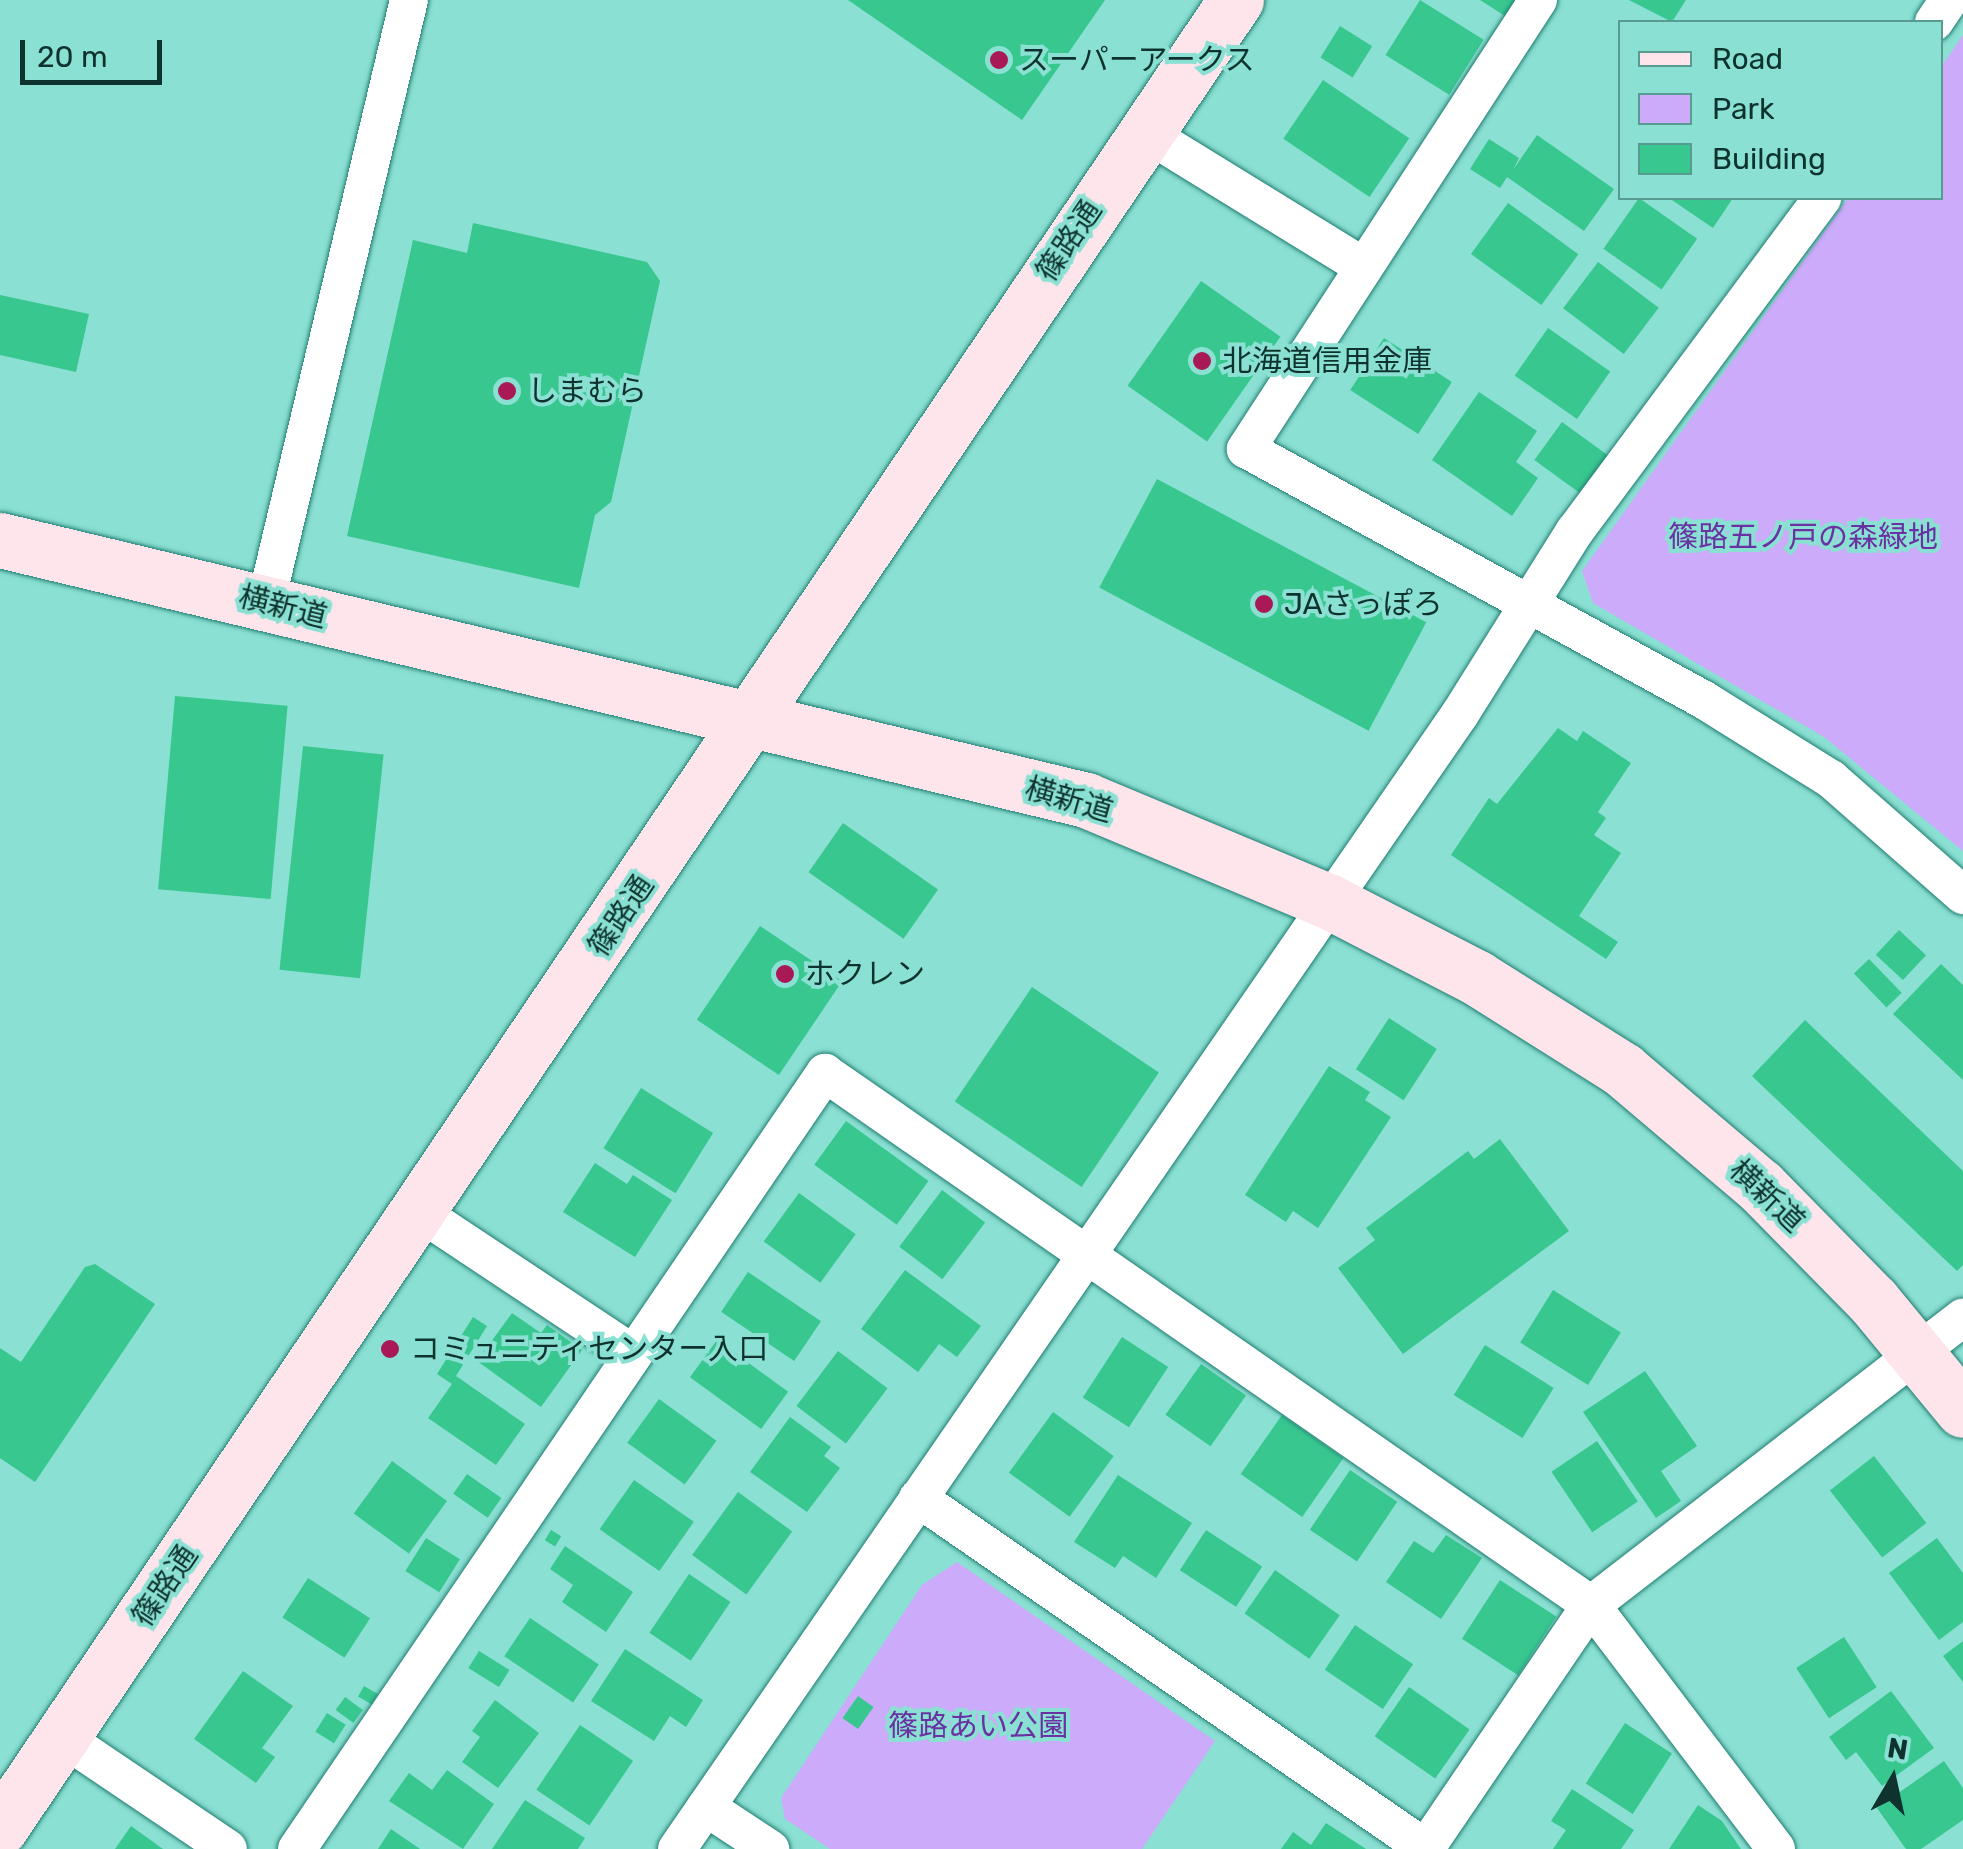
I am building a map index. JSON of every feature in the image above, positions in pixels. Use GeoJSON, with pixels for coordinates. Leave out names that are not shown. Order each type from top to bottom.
{"type":"FeatureCollection","features":[{"type":"Feature","properties":{"kind":"main road","name":"篠路通"},"geometry":{"type":"LineString","coordinates":[[0,1828],[421,1213],[1143,131],[1236,0]]}},
{"type":"Feature","properties":{"kind":"main road","name":"横新道"},"geometry":{"type":"LineString","coordinates":[[0,540],[1086,800],[1330,902],[1477,978],[1623,1070],[1760,1186],[1921,1356],[1963,1410]]}},
{"type":"Feature","properties":{"kind":"street"},"geometry":{"type":"LineString","coordinates":[[266,602],[409,0]]}},
{"type":"Feature","properties":{"kind":"street"},"geometry":{"type":"LineString","coordinates":[[1538,0],[1246,448],[1529,604],[1831,778],[1963,894]]}},
{"type":"Feature","properties":{"kind":"street"},"geometry":{"type":"LineString","coordinates":[[1143,131],[1364,267]]}},
{"type":"Feature","properties":{"kind":"street"},"geometry":{"type":"LineString","coordinates":[[677,1849],[1330,902],[1575,532],[1821,200]]}},
{"type":"Feature","properties":{"kind":"street"},"geometry":{"type":"LineString","coordinates":[[297,1849],[824,1073],[1088,1250],[1590,1605],[1776,1849]]}},
{"type":"Feature","properties":{"kind":"street"},"geometry":{"type":"LineString","coordinates":[[421,1213],[634,1354]]}},
{"type":"Feature","properties":{"kind":"street"},"geometry":{"type":"LineString","coordinates":[[918,1498],[1425,1849],[1590,1605],[1921,1356],[1963,1318]]}},
{"type":"Feature","properties":{"kind":"street"},"geometry":{"type":"LineString","coordinates":[[62,1737],[228,1849]]}},
{"type":"Feature","properties":{"kind":"street"},"geometry":{"type":"LineString","coordinates":[[706,1806],[770,1849]]}},
{"type":"Feature","properties":{"kind":"green space","name":"篠路五ノ戸の森緑地"},"geometry":{"type":"Polygon","coordinates":[[[1963,35],[1963,851],[1824,737],[1593,603],[1582,571],[1847,200],[1943,200],[1943,64],[1963,35]]]}},
{"type":"Feature","properties":{"kind":"green space","name":"篠路あい公園"},"geometry":{"type":"Polygon","coordinates":[[[957,1562],[1215,1741],[1142,1849],[830,1849],[785,1819],[781,1798],[922,1585],[957,1562]]]}},
{"type":"Feature","properties":{"kind":"building","name":"スーパーアークス"},"geometry":{"type":"Polygon","coordinates":[[[848,0],[1105,0],[1022,120],[848,0]]]}},
{"type":"Feature","properties":{"kind":"building"},"geometry":{"type":"Polygon","coordinates":[[[1420,0],[1484,40],[1449,95],[1386,55],[1420,0]]]}},
{"type":"Feature","properties":{"kind":"building"},"geometry":{"type":"Polygon","coordinates":[[[1480,0],[1515,0],[1505,16],[1480,0]]]}},
{"type":"Feature","properties":{"kind":"building"},"geometry":{"type":"Polygon","coordinates":[[[1629,0],[1686,0],[1673,20],[1629,0]]]}},
{"type":"Feature","properties":{"kind":"building"},"geometry":{"type":"Polygon","coordinates":[[[1340,26],[1372,46],[1353,78],[1320,57],[1340,26]]]}},
{"type":"Feature","properties":{"kind":"building"},"geometry":{"type":"Polygon","coordinates":[[[1323,80],[1409,138],[1370,197],[1283,139],[1323,80]]]}},
{"type":"Feature","properties":{"kind":"building"},"geometry":{"type":"Polygon","coordinates":[[[1537,135],[1614,189],[1584,231],[1507,177],[1500,188],[1470,169],[1489,139],[1519,158],[1513,170],[1537,135]]]}},
{"type":"Feature","properties":{"kind":"building"},"geometry":{"type":"Polygon","coordinates":[[[1638,200],[1697,239],[1662,290],[1603,249],[1638,200]]]}},
{"type":"Feature","properties":{"kind":"building"},"geometry":{"type":"Polygon","coordinates":[[[1672,200],[1732,200],[1713,228],[1672,200]]]}},
{"type":"Feature","properties":{"kind":"building"},"geometry":{"type":"Polygon","coordinates":[[[1508,203],[1578,254],[1541,305],[1471,254],[1508,203]]]}},
{"type":"Feature","properties":{"kind":"building","name":"しまむら"},"geometry":{"type":"Polygon","coordinates":[[[473,223],[647,262],[660,281],[611,502],[595,515],[579,588],[347,536],[413,240],[467,253],[473,223]]]}},
{"type":"Feature","properties":{"kind":"building"},"geometry":{"type":"Polygon","coordinates":[[[1598,262],[1659,308],[1624,354],[1563,308],[1598,262]]]}},
{"type":"Feature","properties":{"kind":"building"},"geometry":{"type":"Polygon","coordinates":[[[1201,281],[1280,337],[1207,441],[1128,386],[1201,281]]]}},
{"type":"Feature","properties":{"kind":"building"},"geometry":{"type":"Polygon","coordinates":[[[0,295],[89,314],[76,372],[0,355],[0,295]]]}},
{"type":"Feature","properties":{"kind":"building"},"geometry":{"type":"Polygon","coordinates":[[[1548,328],[1610,372],[1577,419],[1515,376],[1548,328]]]}},
{"type":"Feature","properties":{"kind":"building"},"geometry":{"type":"Polygon","coordinates":[[[1384,338],[1452,382],[1418,434],[1350,390],[1384,338]]]}},
{"type":"Feature","properties":{"kind":"building"},"geometry":{"type":"Polygon","coordinates":[[[1479,392],[1537,431],[1516,462],[1538,478],[1512,516],[1432,460],[1479,392]]]}},
{"type":"Feature","properties":{"kind":"building"},"geometry":{"type":"Polygon","coordinates":[[[1562,422],[1608,456],[1580,494],[1534,460],[1562,422]]]}},
{"type":"Feature","properties":{"kind":"building","name":"JAさっぽろ"},"geometry":{"type":"Polygon","coordinates":[[[1157,479],[1426,622],[1369,731],[1099,588],[1157,479]]]}},
{"type":"Feature","properties":{"kind":"building"},"geometry":{"type":"Polygon","coordinates":[[[175,696],[288,706],[271,899],[158,889],[175,696]]]}},
{"type":"Feature","properties":{"kind":"building"},"geometry":{"type":"Polygon","coordinates":[[[1558,728],[1577,741],[1583,731],[1631,763],[1598,812],[1606,818],[1594,835],[1621,853],[1579,916],[1618,942],[1606,959],[1451,855],[1489,798],[1497,804],[1558,728]]]}},
{"type":"Feature","properties":{"kind":"building"},"geometry":{"type":"Polygon","coordinates":[[[303,746],[384,754],[360,978],[279,970],[303,746]]]}},
{"type":"Feature","properties":{"kind":"building"},"geometry":{"type":"Polygon","coordinates":[[[843,823],[938,890],[904,939],[809,872],[843,823]]]}},
{"type":"Feature","properties":{"kind":"building"},"geometry":{"type":"Polygon","coordinates":[[[760,926],[842,981],[779,1075],[697,1020],[760,926]]]}},
{"type":"Feature","properties":{"kind":"building"},"geometry":{"type":"Polygon","coordinates":[[[1899,930],[1926,955],[1903,980],[1876,955],[1899,930]]]}},
{"type":"Feature","properties":{"kind":"building"},"geometry":{"type":"Polygon","coordinates":[[[1869,959],[1902,993],[1887,1007],[1854,974],[1869,959]]]}},
{"type":"Feature","properties":{"kind":"building"},"geometry":{"type":"Polygon","coordinates":[[[1941,964],[1963,985],[1963,1080],[1893,1014],[1941,964]]]}},
{"type":"Feature","properties":{"kind":"building"},"geometry":{"type":"Polygon","coordinates":[[[1032,987],[1159,1073],[1082,1187],[955,1101],[1032,987]]]}},
{"type":"Feature","properties":{"kind":"building"},"geometry":{"type":"Polygon","coordinates":[[[1389,1018],[1437,1049],[1404,1100],[1356,1069],[1389,1018]]]}},
{"type":"Feature","properties":{"kind":"building"},"geometry":{"type":"Polygon","coordinates":[[[1805,1020],[1963,1171],[1963,1265],[1957,1271],[1752,1076],[1805,1020]]]}},
{"type":"Feature","properties":{"kind":"building"},"geometry":{"type":"Polygon","coordinates":[[[1329,1066],[1370,1092],[1365,1100],[1391,1117],[1318,1228],[1293,1211],[1286,1222],[1245,1195],[1329,1066]]]}},
{"type":"Feature","properties":{"kind":"building"},"geometry":{"type":"Polygon","coordinates":[[[641,1088],[713,1133],[675,1193],[603,1148],[641,1088]]]}},
{"type":"Feature","properties":{"kind":"building"},"geometry":{"type":"Polygon","coordinates":[[[846,1121],[929,1181],[897,1225],[814,1165],[846,1121]]]}},
{"type":"Feature","properties":{"kind":"building"},"geometry":{"type":"Polygon","coordinates":[[[1500,1139],[1569,1231],[1403,1354],[1338,1268],[1375,1240],[1366,1228],[1468,1151],[1474,1159],[1500,1139]]]}},
{"type":"Feature","properties":{"kind":"building"},"geometry":{"type":"Polygon","coordinates":[[[595,1163],[627,1184],[633,1175],[672,1200],[635,1257],[563,1212],[595,1163]]]}},
{"type":"Feature","properties":{"kind":"building"},"geometry":{"type":"Polygon","coordinates":[[[942,1190],[985,1222],[942,1279],[899,1247],[942,1190]]]}},
{"type":"Feature","properties":{"kind":"building"},"geometry":{"type":"Polygon","coordinates":[[[799,1193],[856,1234],[820,1283],[764,1242],[799,1193]]]}},
{"type":"Feature","properties":{"kind":"building"},"geometry":{"type":"Polygon","coordinates":[[[95,1264],[155,1304],[35,1482],[0,1458],[0,1348],[21,1362],[85,1267],[95,1264]]]}},
{"type":"Feature","properties":{"kind":"building"},"geometry":{"type":"Polygon","coordinates":[[[905,1270],[981,1326],[957,1357],[939,1344],[918,1372],[861,1329],[905,1270]]]}},
{"type":"Feature","properties":{"kind":"building"},"geometry":{"type":"Polygon","coordinates":[[[748,1272],[821,1321],[794,1361],[721,1312],[748,1272]]]}},
{"type":"Feature","properties":{"kind":"building"},"geometry":{"type":"Polygon","coordinates":[[[1553,1290],[1621,1332],[1588,1385],[1520,1343],[1553,1290]]]}},
{"type":"Feature","properties":{"kind":"building"},"geometry":{"type":"Polygon","coordinates":[[[512,1313],[541,1333],[547,1325],[582,1350],[541,1407],[477,1361],[512,1313]]]}},
{"type":"Feature","properties":{"kind":"building"},"geometry":{"type":"Polygon","coordinates":[[[473,1317],[487,1326],[456,1376],[525,1424],[496,1465],[428,1418],[452,1384],[437,1374],[473,1317]]]}},
{"type":"Feature","properties":{"kind":"building"},"geometry":{"type":"Polygon","coordinates":[[[1122,1337],[1168,1367],[1129,1427],[1083,1397],[1122,1337]]]}},
{"type":"Feature","properties":{"kind":"building"},"geometry":{"type":"Polygon","coordinates":[[[717,1340],[788,1392],[761,1429],[690,1377],[717,1340]]]}},
{"type":"Feature","properties":{"kind":"building"},"geometry":{"type":"Polygon","coordinates":[[[1485,1345],[1554,1388],[1522,1438],[1454,1395],[1485,1345]]]}},
{"type":"Feature","properties":{"kind":"building"},"geometry":{"type":"Polygon","coordinates":[[[838,1351],[888,1388],[846,1443],[796,1406],[838,1351]]]}},
{"type":"Feature","properties":{"kind":"building"},"geometry":{"type":"Polygon","coordinates":[[[1201,1364],[1246,1396],[1210,1446],[1165,1415],[1201,1364]]]}},
{"type":"Feature","properties":{"kind":"building"},"geometry":{"type":"Polygon","coordinates":[[[1645,1371],[1697,1446],[1661,1471],[1681,1501],[1656,1518],[1583,1412],[1645,1371]]]}},
{"type":"Feature","properties":{"kind":"building"},"geometry":{"type":"Polygon","coordinates":[[[659,1399],[716,1441],[685,1484],[627,1443],[659,1399]]]}},
{"type":"Feature","properties":{"kind":"building"},"geometry":{"type":"Polygon","coordinates":[[[1053,1412],[1114,1456],[1070,1517],[1009,1473],[1053,1412]]]}},
{"type":"Feature","properties":{"kind":"building"},"geometry":{"type":"Polygon","coordinates":[[[1282,1415],[1343,1458],[1302,1517],[1241,1474],[1282,1415]]]}},
{"type":"Feature","properties":{"kind":"building"},"geometry":{"type":"Polygon","coordinates":[[[790,1417],[831,1447],[824,1456],[840,1468],[807,1512],[750,1472],[790,1417]]]}},
{"type":"Feature","properties":{"kind":"building"},"geometry":{"type":"Polygon","coordinates":[[[1597,1441],[1638,1502],[1592,1532],[1551,1472],[1597,1441]]]}},
{"type":"Feature","properties":{"kind":"building"},"geometry":{"type":"Polygon","coordinates":[[[1874,1456],[1926,1523],[1882,1557],[1830,1490],[1874,1456]]]}},
{"type":"Feature","properties":{"kind":"building"},"geometry":{"type":"Polygon","coordinates":[[[392,1461],[447,1501],[409,1554],[354,1514],[392,1461]]]}},
{"type":"Feature","properties":{"kind":"building"},"geometry":{"type":"Polygon","coordinates":[[[1350,1470],[1397,1502],[1357,1562],[1310,1530],[1350,1470]]]}},
{"type":"Feature","properties":{"kind":"building"},"geometry":{"type":"Polygon","coordinates":[[[467,1474],[501,1498],[488,1518],[453,1494],[467,1474]]]}},
{"type":"Feature","properties":{"kind":"building"},"geometry":{"type":"Polygon","coordinates":[[[1118,1475],[1192,1523],[1156,1578],[1123,1556],[1115,1568],[1074,1542],[1118,1475]]]}},
{"type":"Feature","properties":{"kind":"building"},"geometry":{"type":"Polygon","coordinates":[[[634,1480],[694,1522],[659,1571],[600,1529],[634,1480]]]}},
{"type":"Feature","properties":{"kind":"building"},"geometry":{"type":"Polygon","coordinates":[[[738,1492],[792,1531],[746,1594],[692,1555],[738,1492]]]}},
{"type":"Feature","properties":{"kind":"building"},"geometry":{"type":"Polygon","coordinates":[[[551,1530],[561,1536],[555,1546],[545,1540],[551,1530]]]}},
{"type":"Feature","properties":{"kind":"building"},"geometry":{"type":"Polygon","coordinates":[[[1206,1530],[1262,1566],[1236,1607],[1180,1570],[1206,1530]]]}},
{"type":"Feature","properties":{"kind":"building"},"geometry":{"type":"Polygon","coordinates":[[[1446,1535],[1482,1558],[1441,1619],[1386,1582],[1414,1541],[1433,1553],[1446,1535]]]}},
{"type":"Feature","properties":{"kind":"building"},"geometry":{"type":"Polygon","coordinates":[[[426,1538],[460,1559],[439,1592],[405,1571],[426,1538]]]}},
{"type":"Feature","properties":{"kind":"building"},"geometry":{"type":"Polygon","coordinates":[[[1937,1538],[1963,1573],[1963,1622],[1939,1640],[1889,1573],[1937,1538]]]}},
{"type":"Feature","properties":{"kind":"building"},"geometry":{"type":"Polygon","coordinates":[[[565,1546],[633,1592],[606,1632],[562,1602],[573,1585],[550,1569],[565,1546]]]}},
{"type":"Feature","properties":{"kind":"building"},"geometry":{"type":"Polygon","coordinates":[[[1275,1570],[1340,1615],[1309,1659],[1245,1613],[1275,1570]]]}},
{"type":"Feature","properties":{"kind":"building"},"geometry":{"type":"Polygon","coordinates":[[[689,1574],[730,1602],[691,1661],[649,1633],[689,1574]]]}},
{"type":"Feature","properties":{"kind":"building"},"geometry":{"type":"Polygon","coordinates":[[[308,1578],[370,1618],[344,1658],[282,1617],[308,1578]]]}},
{"type":"Feature","properties":{"kind":"building"},"geometry":{"type":"Polygon","coordinates":[[[1500,1580],[1556,1616],[1518,1675],[1462,1639],[1500,1580]]]}},
{"type":"Feature","properties":{"kind":"building"},"geometry":{"type":"Polygon","coordinates":[[[530,1618],[599,1664],[573,1703],[504,1656],[530,1618]]]}},
{"type":"Feature","properties":{"kind":"building"},"geometry":{"type":"Polygon","coordinates":[[[1355,1625],[1413,1664],[1383,1709],[1325,1670],[1355,1625]]]}},
{"type":"Feature","properties":{"kind":"building"},"geometry":{"type":"Polygon","coordinates":[[[1844,1637],[1877,1687],[1829,1718],[1796,1668],[1844,1637]]]}},
{"type":"Feature","properties":{"kind":"building"},"geometry":{"type":"Polygon","coordinates":[[[1963,1641],[1963,1682],[1943,1656],[1963,1641]]]}},
{"type":"Feature","properties":{"kind":"building"},"geometry":{"type":"Polygon","coordinates":[[[625,1649],[703,1700],[686,1727],[670,1716],[654,1741],[591,1701],[625,1649]]]}},
{"type":"Feature","properties":{"kind":"building"},"geometry":{"type":"Polygon","coordinates":[[[479,1651],[510,1670],[499,1687],[468,1668],[479,1651]]]}},
{"type":"Feature","properties":{"kind":"building"},"geometry":{"type":"Polygon","coordinates":[[[243,1671],[293,1706],[262,1748],[275,1757],[256,1783],[194,1739],[243,1671]]]}},
{"type":"Feature","properties":{"kind":"building"},"geometry":{"type":"Polygon","coordinates":[[[364,1686],[378,1694],[372,1704],[358,1696],[364,1686]]]}},
{"type":"Feature","properties":{"kind":"building"},"geometry":{"type":"Polygon","coordinates":[[[1409,1687],[1470,1729],[1435,1779],[1375,1736],[1409,1687]]]}},
{"type":"Feature","properties":{"kind":"building"},"geometry":{"type":"Polygon","coordinates":[[[1891,1691],[1934,1748],[1882,1786],[1856,1752],[1846,1760],[1829,1737],[1891,1691]]]}},
{"type":"Feature","properties":{"kind":"building"},"geometry":{"type":"Polygon","coordinates":[[[858,1696],[874,1707],[858,1729],[843,1718],[858,1696]]]}},
{"type":"Feature","properties":{"kind":"building"},"geometry":{"type":"Polygon","coordinates":[[[345,1697],[363,1710],[353,1723],[336,1710],[345,1697]]]}},
{"type":"Feature","properties":{"kind":"building"},"geometry":{"type":"Polygon","coordinates":[[[495,1700],[539,1733],[498,1788],[462,1762],[480,1737],[472,1731],[495,1700]]]}},
{"type":"Feature","properties":{"kind":"building"},"geometry":{"type":"Polygon","coordinates":[[[327,1713],[346,1725],[334,1743],[315,1732],[327,1713]]]}},
{"type":"Feature","properties":{"kind":"building"},"geometry":{"type":"Polygon","coordinates":[[[1625,1723],[1672,1753],[1633,1814],[1586,1783],[1625,1723]]]}},
{"type":"Feature","properties":{"kind":"building"},"geometry":{"type":"Polygon","coordinates":[[[580,1725],[633,1761],[589,1825],[536,1790],[580,1725]]]}},
{"type":"Feature","properties":{"kind":"building"},"geometry":{"type":"Polygon","coordinates":[[[1944,1761],[1963,1788],[1963,1820],[1921,1849],[1906,1849],[1877,1808],[1944,1761]]]}},
{"type":"Feature","properties":{"kind":"building"},"geometry":{"type":"Polygon","coordinates":[[[447,1770],[494,1804],[463,1849],[389,1801],[409,1773],[432,1790],[447,1770]]]}},
{"type":"Feature","properties":{"kind":"building"},"geometry":{"type":"Polygon","coordinates":[[[1572,1789],[1634,1830],[1621,1849],[1553,1849],[1566,1830],[1551,1821],[1572,1789]]]}},
{"type":"Feature","properties":{"kind":"building"},"geometry":{"type":"Polygon","coordinates":[[[525,1800],[585,1838],[578,1849],[492,1849],[525,1800]]]}},
{"type":"Feature","properties":{"kind":"building"},"geometry":{"type":"Polygon","coordinates":[[[1698,1805],[1722,1821],[1741,1849],[1669,1849],[1698,1805]]]}},
{"type":"Feature","properties":{"kind":"building"},"geometry":{"type":"Polygon","coordinates":[[[1326,1823],[1366,1849],[1281,1849],[1293,1832],[1311,1845],[1326,1823]]]}},
{"type":"Feature","properties":{"kind":"building"},"geometry":{"type":"Polygon","coordinates":[[[131,1826],[163,1849],[115,1849],[131,1826]]]}},
{"type":"Feature","properties":{"kind":"building"},"geometry":{"type":"Polygon","coordinates":[[[391,1829],[420,1849],[378,1849],[391,1829]]]}},
{"type":"Feature","properties":{"kind":"place","name":"スーパーアークス"},"geometry":{"type":"Point","coordinates":[999,60]}},
{"type":"Feature","properties":{"kind":"place","name":"北海道信用金庫"},"geometry":{"type":"Point","coordinates":[1202,361]}},
{"type":"Feature","properties":{"kind":"place","name":"しまむら"},"geometry":{"type":"Point","coordinates":[507,391]}},
{"type":"Feature","properties":{"kind":"place","name":"JAさっぽろ"},"geometry":{"type":"Point","coordinates":[1264,604]}},
{"type":"Feature","properties":{"kind":"place","name":"ホクレン"},"geometry":{"type":"Point","coordinates":[785,974]}},
{"type":"Feature","properties":{"kind":"place","name":"コミュニティセンター入口"},"geometry":{"type":"Point","coordinates":[390,1349]}}]}
